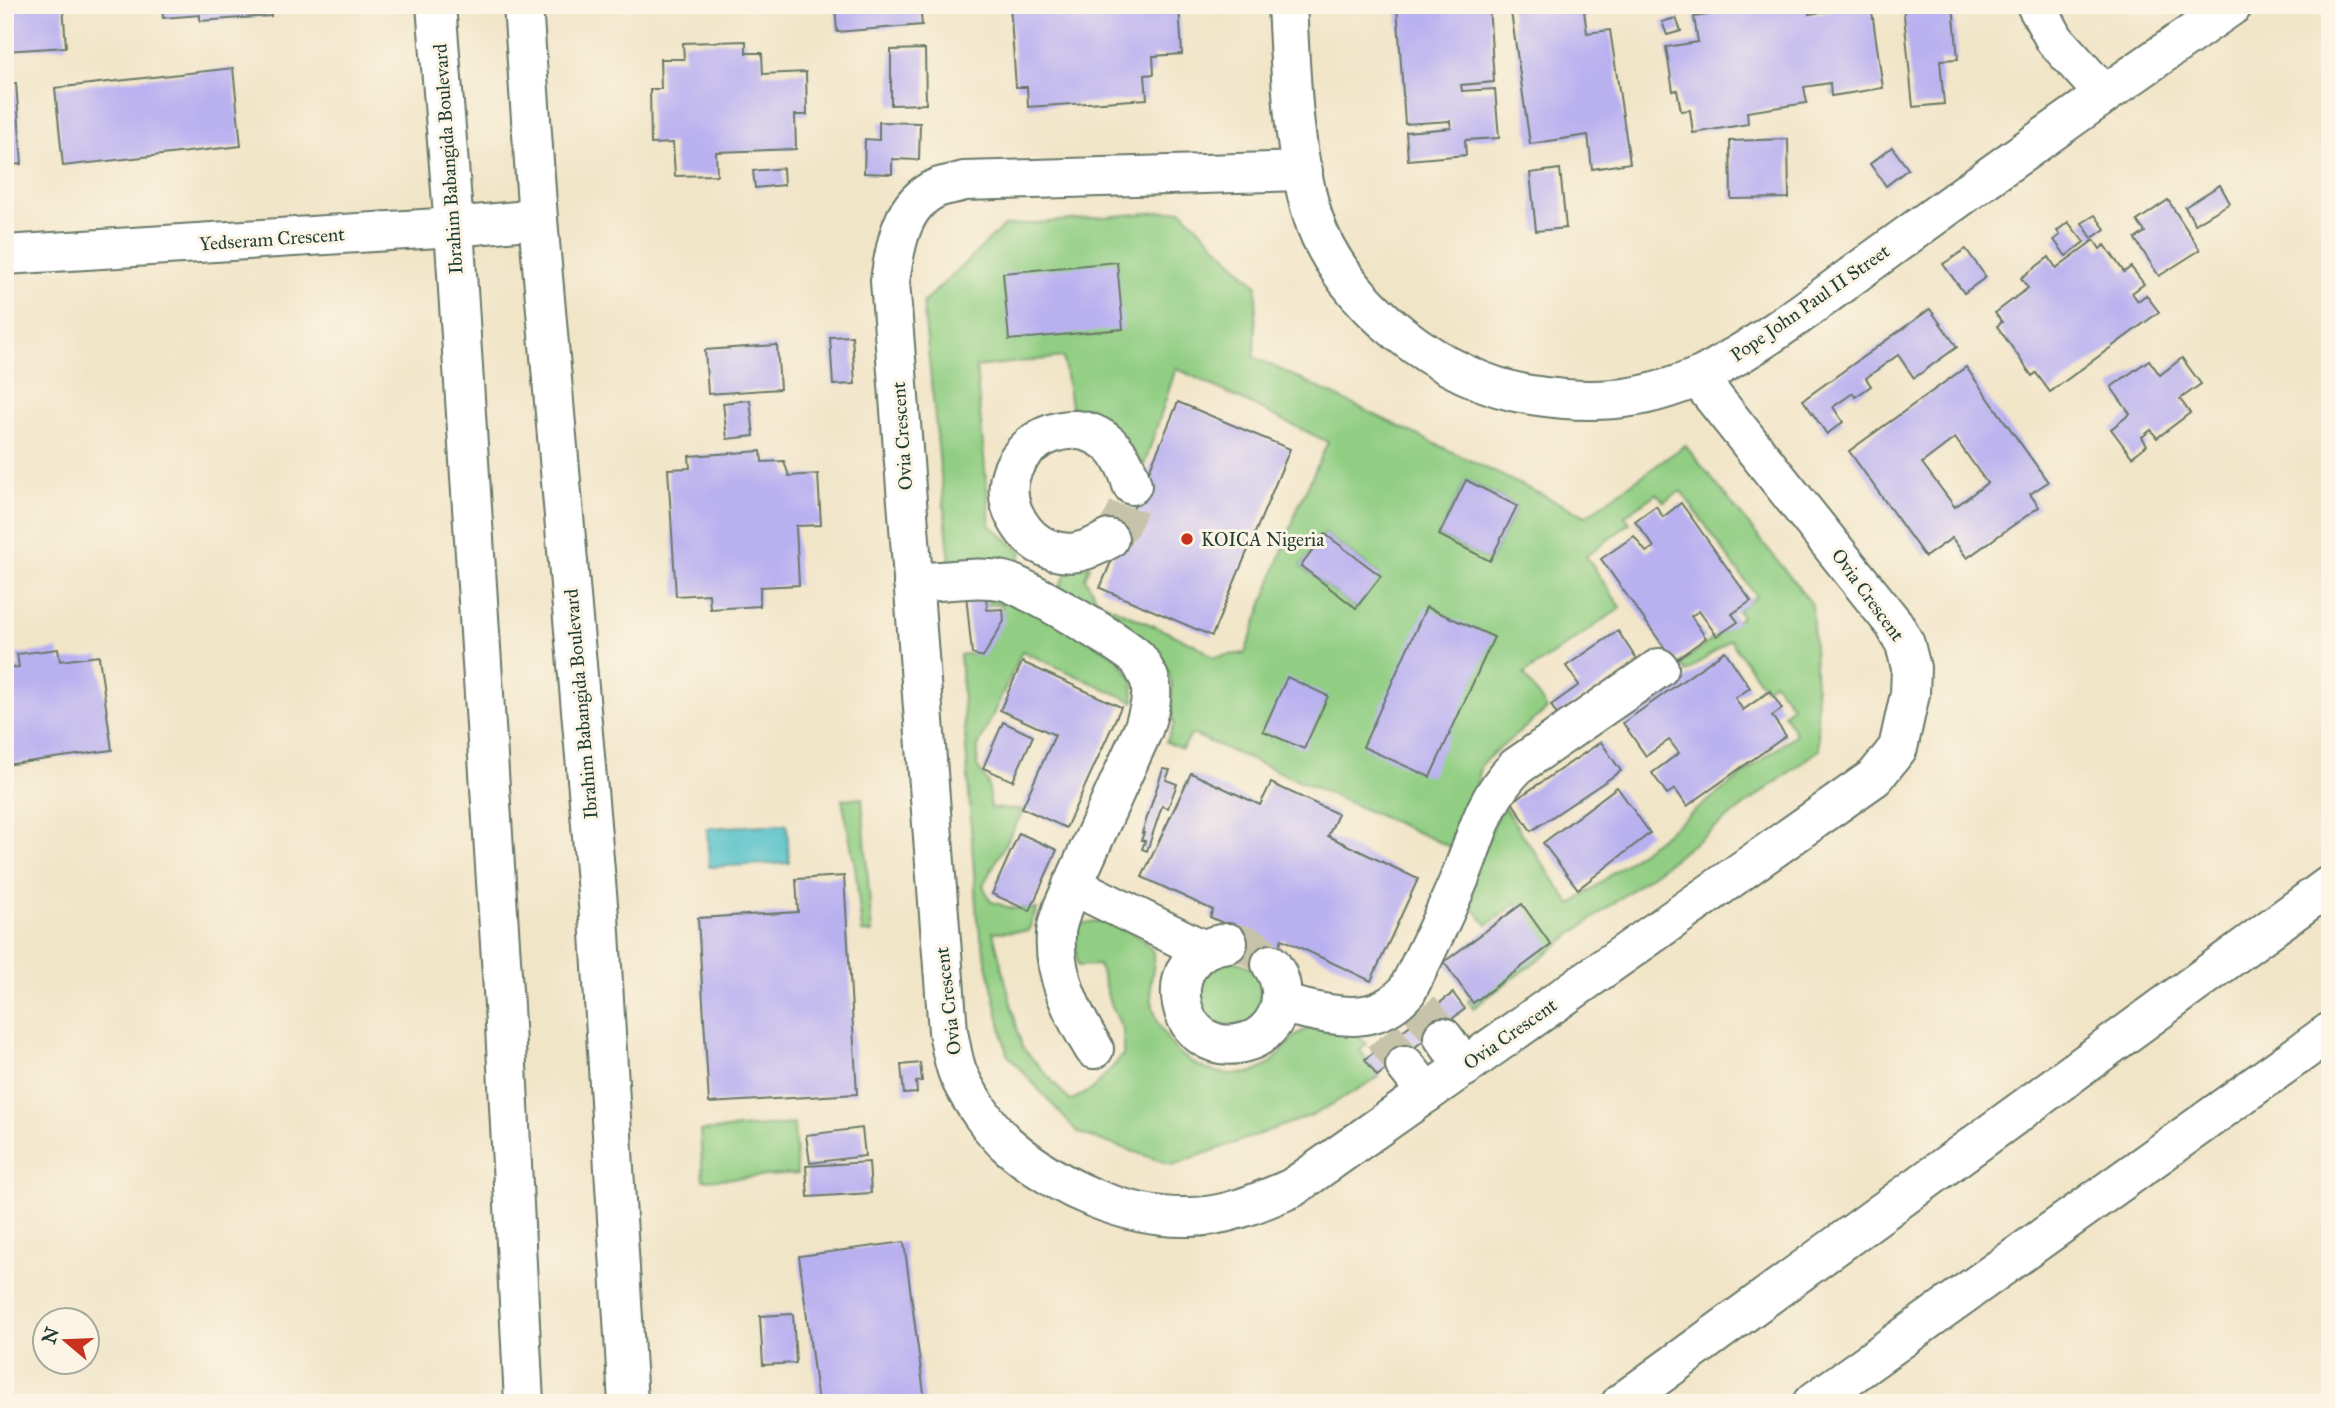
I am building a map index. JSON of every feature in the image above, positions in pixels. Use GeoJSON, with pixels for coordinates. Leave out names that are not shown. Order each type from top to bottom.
{"type":"FeatureCollection","features":[{"type":"Feature","properties":{"kind":"street","name":"Ibrahim Babangida Boulevard"},"geometry":{"type":"LineString","coordinates":[[436,5],[454,228],[504,1006],[524,1403]]}},
{"type":"Feature","properties":{"kind":"street","name":"Ibrahim Babangida Boulevard"},"geometry":{"type":"LineString","coordinates":[[523,5],[538,219],[599,916],[628,1403]]}},
{"type":"Feature","properties":{"kind":"street","name":"Pope John Paul II Street"},"geometry":{"type":"LineString","coordinates":[[1287,5],[1293,116],[1313,218],[1331,257],[1360,297],[1390,325],[1432,356],[1479,380],[1530,395],[1583,399],[1632,397],[1698,378],[1760,342],[2104,94],[2233,5]]}},
{"type":"Feature","properties":{"kind":"street"},"geometry":{"type":"LineString","coordinates":[[2036,5],[2054,40],[2104,94]]}},
{"type":"Feature","properties":{"kind":"street","name":"Ovia Crescent"},"geometry":{"type":"LineString","coordinates":[[1303,171],[964,181],[937,188],[917,200],[905,219],[895,245],[890,281],[947,1031],[958,1076],[1008,1146],[1093,1198],[1140,1214],[1191,1217],[1234,1211],[1292,1188],[1416,1079],[1434,1026],[1875,776],[1898,748],[1910,694],[1910,668],[1905,644],[1894,624],[1698,378]]}},
{"type":"Feature","properties":{"kind":"street","name":"Yedseram Crescent"},"geometry":{"type":"LineString","coordinates":[[5,255],[454,228],[538,219]]}},
{"type":"Feature","properties":{"kind":"street"},"geometry":{"type":"LineString","coordinates":[[1109,539],[1091,549],[1070,553],[1050,550],[1031,539],[1018,523],[1010,504],[1009,483],[1016,463],[1027,447],[1044,436],[1062,430],[1082,430],[1101,437],[1116,450],[1127,466],[1132,485]]}},
{"type":"Feature","properties":{"kind":"street"},"geometry":{"type":"LineString","coordinates":[[1031,593],[1050,550]]}},
{"type":"Feature","properties":{"kind":"street"},"geometry":{"type":"LineString","coordinates":[[913,583],[990,579],[1007,582],[1031,593],[1117,644],[1138,659],[1149,679],[1152,702],[1143,730],[1072,885],[1056,934],[1059,972],[1072,1013],[1094,1049]]}},
{"type":"Feature","properties":{"kind":"street"},"geometry":{"type":"LineString","coordinates":[[1281,1004],[1342,1015],[1375,1025],[1389,1009],[1434,1026],[1457,886],[1489,802],[1499,784],[1516,767],[1659,668]]}},
{"type":"Feature","properties":{"kind":"street"},"geometry":{"type":"LineString","coordinates":[[1072,885],[1216,947],[1191,961],[1183,976],[1180,993],[1182,1009],[1190,1024],[1202,1037],[1217,1043],[1234,1045],[1250,1041],[1264,1033],[1275,1020],[1281,1004],[1282,987],[1271,964]]}},
{"type":"Feature","properties":{"kind":"street"},"geometry":{"type":"LineString","coordinates":[[1621,1403],[2330,885]]}},
{"type":"Feature","properties":{"kind":"street"},"geometry":{"type":"LineString","coordinates":[[1812,1403],[2330,1032]]}},
{"type":"Feature","properties":{"kind":"green space"},"geometry":{"type":"Polygon","coordinates":[[[1181,210],[1257,286],[1254,357],[1586,516],[1685,445],[1812,604],[1819,750],[1473,1008],[1468,1001],[1546,943],[1517,903],[1487,925],[1465,897],[1502,804],[1571,905],[1796,734],[1784,714],[1792,706],[1774,682],[1765,689],[1730,640],[1687,672],[1680,664],[1742,617],[1737,611],[1756,596],[1681,491],[1664,502],[1657,493],[1625,516],[1630,523],[1586,556],[1621,608],[1524,674],[1547,709],[1481,764],[1460,851],[1192,734],[1182,749],[1166,742],[1174,725],[1171,708],[1172,686],[1167,668],[1137,638],[1058,589],[1071,565],[1090,566],[1085,578],[1098,601],[1196,645],[1214,657],[1245,653],[1299,505],[1328,442],[1176,368],[1144,466],[1107,421],[1071,406],[1063,357],[976,367],[990,525],[1022,552],[1014,571],[950,562],[923,303],[1004,226],[1181,210]],[[1466,480],[1439,535],[1490,561],[1517,506],[1466,480]],[[1325,534],[1301,566],[1356,608],[1380,575],[1325,534]]]}},
{"type":"Feature","properties":{"kind":"green space"},"geometry":{"type":"Polygon","coordinates":[[[984,591],[1005,591],[1117,657],[1133,679],[1134,702],[1022,651],[978,747],[977,766],[988,783],[991,808],[1024,810],[983,885],[990,901],[1010,908],[1037,909],[1028,931],[993,932],[1022,1047],[1070,1101],[1093,1089],[1123,1055],[1123,1030],[1109,1000],[1099,965],[1078,966],[1072,927],[1104,921],[1128,930],[1151,950],[1154,958],[1151,994],[1157,1019],[1169,1041],[1197,1065],[1225,1074],[1256,1071],[1273,1061],[1298,1034],[1314,1029],[1349,1032],[1359,1037],[1367,1044],[1360,1050],[1379,1077],[1315,1114],[1173,1165],[1078,1133],[1007,1054],[977,919],[960,655],[981,652],[1003,616],[1001,604],[985,605],[984,591]]]}},
{"type":"Feature","properties":{"kind":"green space"},"geometry":{"type":"Polygon","coordinates":[[[862,798],[872,933],[862,932],[855,866],[842,799],[862,798]]]}},
{"type":"Feature","properties":{"kind":"green space"},"geometry":{"type":"Polygon","coordinates":[[[1227,960],[1252,969],[1261,980],[1261,1006],[1248,1024],[1216,1026],[1201,1012],[1201,979],[1209,970],[1227,960]]]}},
{"type":"Feature","properties":{"kind":"green space"},"geometry":{"type":"Polygon","coordinates":[[[794,1124],[797,1174],[703,1180],[700,1131],[794,1124]]]}},
{"type":"Feature","properties":{"kind":"water"},"geometry":{"type":"Polygon","coordinates":[[[787,824],[789,863],[709,867],[707,828],[787,824]]]}},
{"type":"Feature","properties":{"kind":"building"},"geometry":{"type":"Polygon","coordinates":[[[5,5],[63,5],[66,47],[5,51],[5,5]]]}},
{"type":"Feature","properties":{"kind":"building"},"geometry":{"type":"Polygon","coordinates":[[[162,5],[271,5],[271,16],[200,21],[200,15],[163,18],[162,5]]]}},
{"type":"Feature","properties":{"kind":"building"},"geometry":{"type":"Polygon","coordinates":[[[835,5],[920,5],[922,25],[837,32],[835,5]]]}},
{"type":"Feature","properties":{"kind":"building"},"geometry":{"type":"Polygon","coordinates":[[[1010,5],[1152,5],[1152,9],[1179,6],[1182,54],[1153,56],[1154,74],[1145,75],[1147,99],[1028,107],[1027,87],[1016,87],[1010,5]]]}},
{"type":"Feature","properties":{"kind":"building"},"geometry":{"type":"Polygon","coordinates":[[[1397,5],[1489,5],[1494,82],[1461,85],[1462,91],[1495,89],[1499,138],[1465,140],[1466,155],[1408,160],[1406,132],[1451,128],[1450,121],[1405,124],[1397,5]]]}},
{"type":"Feature","properties":{"kind":"building"},"geometry":{"type":"Polygon","coordinates":[[[1510,5],[1607,5],[1607,8],[1584,11],[1587,33],[1610,30],[1630,163],[1592,169],[1588,135],[1530,144],[1510,5]]]}},
{"type":"Feature","properties":{"kind":"building"},"geometry":{"type":"Polygon","coordinates":[[[1776,5],[1808,5],[1809,14],[1830,11],[1829,5],[1871,5],[1883,88],[1831,96],[1830,83],[1804,87],[1807,103],[1747,112],[1748,124],[1693,133],[1690,110],[1681,111],[1677,90],[1673,91],[1666,47],[1698,42],[1694,17],[1776,5]]]}},
{"type":"Feature","properties":{"kind":"building"},"geometry":{"type":"Polygon","coordinates":[[[1903,5],[1953,5],[1958,59],[1940,60],[1944,104],[1913,107],[1903,5]]]}},
{"type":"Feature","properties":{"kind":"building"},"geometry":{"type":"Polygon","coordinates":[[[1676,18],[1681,31],[1667,35],[1662,22],[1676,18]]]}},
{"type":"Feature","properties":{"kind":"building"},"geometry":{"type":"Polygon","coordinates":[[[746,41],[746,53],[762,53],[763,74],[806,72],[807,115],[795,115],[796,149],[716,152],[717,175],[675,176],[673,143],[651,144],[650,89],[661,89],[660,59],[684,59],[683,43],[746,41]]]}},
{"type":"Feature","properties":{"kind":"building"},"geometry":{"type":"Polygon","coordinates":[[[925,49],[926,104],[891,105],[891,50],[925,49]]]}},
{"type":"Feature","properties":{"kind":"building"},"geometry":{"type":"Polygon","coordinates":[[[233,68],[241,146],[63,166],[55,88],[233,68]]]}},
{"type":"Feature","properties":{"kind":"building"},"geometry":{"type":"Polygon","coordinates":[[[16,83],[22,164],[5,165],[5,84],[16,83]]]}},
{"type":"Feature","properties":{"kind":"building"},"geometry":{"type":"Polygon","coordinates":[[[879,122],[920,123],[919,160],[892,159],[892,174],[864,173],[865,139],[879,140],[879,122]]]}},
{"type":"Feature","properties":{"kind":"building"},"geometry":{"type":"Polygon","coordinates":[[[1788,139],[1789,198],[1731,199],[1730,141],[1788,139]]]}},
{"type":"Feature","properties":{"kind":"building"},"geometry":{"type":"Polygon","coordinates":[[[1892,147],[1908,169],[1886,186],[1870,164],[1892,147]]]}},
{"type":"Feature","properties":{"kind":"building"},"geometry":{"type":"Polygon","coordinates":[[[783,168],[784,185],[755,188],[753,171],[783,168]]]}},
{"type":"Feature","properties":{"kind":"building"},"geometry":{"type":"Polygon","coordinates":[[[1560,169],[1566,228],[1536,231],[1530,173],[1560,169]]]}},
{"type":"Feature","properties":{"kind":"building"},"geometry":{"type":"Polygon","coordinates":[[[2220,185],[2230,203],[2195,224],[2185,207],[2220,185]]]}},
{"type":"Feature","properties":{"kind":"building"},"geometry":{"type":"Polygon","coordinates":[[[2168,200],[2200,250],[2159,276],[2135,239],[2145,232],[2137,221],[2168,200]]]}},
{"type":"Feature","properties":{"kind":"building"},"geometry":{"type":"Polygon","coordinates":[[[2095,215],[2105,229],[2092,238],[2082,223],[2095,215]]]}},
{"type":"Feature","properties":{"kind":"building"},"geometry":{"type":"Polygon","coordinates":[[[2068,222],[2084,242],[2066,256],[2054,240],[2060,235],[2057,231],[2068,222]]]}},
{"type":"Feature","properties":{"kind":"building"},"geometry":{"type":"Polygon","coordinates":[[[2094,240],[2100,249],[2105,245],[2124,272],[2131,267],[2144,284],[2132,293],[2138,301],[2146,295],[2159,312],[2050,392],[2036,373],[2032,376],[1997,326],[2002,322],[1995,313],[2028,288],[2021,278],[2049,257],[2056,268],[2094,240]]]}},
{"type":"Feature","properties":{"kind":"building"},"geometry":{"type":"Polygon","coordinates":[[[1966,249],[1986,277],[1964,293],[1943,264],[1966,249]]]}},
{"type":"Feature","properties":{"kind":"building"},"geometry":{"type":"Polygon","coordinates":[[[1117,262],[1123,329],[1009,340],[1003,273],[1117,262]]]}},
{"type":"Feature","properties":{"kind":"building"},"geometry":{"type":"Polygon","coordinates":[[[1930,309],[1957,347],[1914,378],[1898,355],[1866,378],[1871,386],[1855,397],[1853,393],[1833,407],[1843,422],[1827,434],[1803,400],[1930,309]]]}},
{"type":"Feature","properties":{"kind":"building"},"geometry":{"type":"Polygon","coordinates":[[[852,336],[855,384],[833,385],[830,337],[852,336]]]}},
{"type":"Feature","properties":{"kind":"building"},"geometry":{"type":"Polygon","coordinates":[[[777,345],[780,389],[708,394],[705,350],[777,345]]]}},
{"type":"Feature","properties":{"kind":"building"},"geometry":{"type":"Polygon","coordinates":[[[2182,358],[2201,384],[2180,399],[2190,413],[2157,438],[2151,430],[2142,437],[2147,445],[2132,457],[2111,429],[2130,414],[2111,387],[2149,360],[2160,375],[2182,358]]]}},
{"type":"Feature","properties":{"kind":"building"},"geometry":{"type":"Polygon","coordinates":[[[1966,367],[2048,482],[2030,494],[2039,507],[1967,558],[1952,538],[1925,557],[1849,451],[1966,367]],[[1955,438],[1922,463],[1955,507],[1987,483],[1955,438]]]}},
{"type":"Feature","properties":{"kind":"building"},"geometry":{"type":"Polygon","coordinates":[[[750,400],[754,436],[727,439],[723,403],[750,400]]]}},
{"type":"Feature","properties":{"kind":"building","name":"KOICA Nigeria"},"geometry":{"type":"Polygon","coordinates":[[[1178,402],[1290,449],[1212,636],[1100,588],[1178,402]]]}},
{"type":"Feature","properties":{"kind":"building"},"geometry":{"type":"Polygon","coordinates":[[[761,451],[762,462],[784,461],[789,476],[818,474],[821,525],[796,526],[799,585],[760,587],[760,606],[710,609],[709,594],[676,596],[668,469],[690,468],[689,456],[761,451]]]}},
{"type":"Feature","properties":{"kind":"building"},"geometry":{"type":"Polygon","coordinates":[[[1466,480],[1517,506],[1490,561],[1439,535],[1466,480]]]}},
{"type":"Feature","properties":{"kind":"building"},"geometry":{"type":"Polygon","coordinates":[[[1681,503],[1751,601],[1732,614],[1738,622],[1717,636],[1699,611],[1691,616],[1706,638],[1674,661],[1601,559],[1634,536],[1646,552],[1654,547],[1635,521],[1656,506],[1663,517],[1681,503]]]}},
{"type":"Feature","properties":{"kind":"building"},"geometry":{"type":"Polygon","coordinates":[[[1325,534],[1381,576],[1356,608],[1301,566],[1325,534]]]}},
{"type":"Feature","properties":{"kind":"building"},"geometry":{"type":"Polygon","coordinates":[[[966,594],[986,596],[987,610],[1003,609],[1004,621],[983,657],[972,654],[966,594]]]}},
{"type":"Feature","properties":{"kind":"building"},"geometry":{"type":"Polygon","coordinates":[[[1426,607],[1494,637],[1430,777],[1363,747],[1426,607]]]}},
{"type":"Feature","properties":{"kind":"building"},"geometry":{"type":"Polygon","coordinates":[[[1618,631],[1637,660],[1557,715],[1551,705],[1579,685],[1566,666],[1618,631]]]}},
{"type":"Feature","properties":{"kind":"building"},"geometry":{"type":"Polygon","coordinates":[[[58,649],[60,661],[99,656],[112,750],[5,765],[5,669],[19,667],[17,654],[58,649]]]}},
{"type":"Feature","properties":{"kind":"building"},"geometry":{"type":"Polygon","coordinates":[[[1725,651],[1750,688],[1735,698],[1743,710],[1770,691],[1782,709],[1772,716],[1786,736],[1687,806],[1675,789],[1667,794],[1652,773],[1679,753],[1669,740],[1646,756],[1623,723],[1725,651]]]}},
{"type":"Feature","properties":{"kind":"building"},"geometry":{"type":"Polygon","coordinates":[[[1022,662],[1121,707],[1066,828],[1022,808],[1055,735],[1000,710],[1022,662]]]}},
{"type":"Feature","properties":{"kind":"building"},"geometry":{"type":"Polygon","coordinates":[[[1287,677],[1328,696],[1304,749],[1263,731],[1287,677]]]}},
{"type":"Feature","properties":{"kind":"building"},"geometry":{"type":"Polygon","coordinates":[[[1003,722],[1033,736],[1013,781],[983,768],[1003,722]]]}},
{"type":"Feature","properties":{"kind":"building"},"geometry":{"type":"Polygon","coordinates":[[[1601,742],[1621,771],[1531,831],[1512,802],[1601,742]]]}},
{"type":"Feature","properties":{"kind":"building"},"geometry":{"type":"Polygon","coordinates":[[[1163,769],[1170,770],[1166,780],[1177,784],[1168,808],[1162,806],[1147,851],[1142,849],[1145,841],[1141,840],[1142,833],[1163,769]]]}},
{"type":"Feature","properties":{"kind":"building"},"geometry":{"type":"Polygon","coordinates":[[[1191,773],[1260,805],[1271,783],[1338,814],[1328,836],[1418,879],[1371,981],[1282,939],[1278,949],[1210,917],[1213,910],[1142,877],[1191,773]]]}},
{"type":"Feature","properties":{"kind":"building"},"geometry":{"type":"Polygon","coordinates":[[[1617,787],[1650,833],[1578,889],[1543,843],[1617,787]]]}},
{"type":"Feature","properties":{"kind":"building"},"geometry":{"type":"Polygon","coordinates":[[[1019,833],[1057,850],[1030,911],[992,894],[1019,833]]]}},
{"type":"Feature","properties":{"kind":"building"},"geometry":{"type":"Polygon","coordinates":[[[844,876],[857,1094],[709,1103],[698,918],[798,912],[796,879],[844,876]]]}},
{"type":"Feature","properties":{"kind":"building"},"geometry":{"type":"Polygon","coordinates":[[[1522,904],[1551,945],[1473,1003],[1444,962],[1522,904]]]}},
{"type":"Feature","properties":{"kind":"building"},"geometry":{"type":"Polygon","coordinates":[[[1453,993],[1465,1009],[1377,1076],[1365,1059],[1453,993]]]}},
{"type":"Feature","properties":{"kind":"building"},"geometry":{"type":"Polygon","coordinates":[[[920,1063],[922,1081],[916,1082],[917,1093],[904,1094],[901,1065],[920,1063]]]}},
{"type":"Feature","properties":{"kind":"building"},"geometry":{"type":"Polygon","coordinates":[[[862,1128],[865,1156],[810,1163],[806,1135],[862,1128]]]}},
{"type":"Feature","properties":{"kind":"building"},"geometry":{"type":"Polygon","coordinates":[[[869,1162],[871,1193],[808,1197],[806,1166],[869,1162]]]}},
{"type":"Feature","properties":{"kind":"building"},"geometry":{"type":"Polygon","coordinates":[[[904,1242],[925,1401],[818,1403],[799,1256],[904,1242]]]}},
{"type":"Feature","properties":{"kind":"building"},"geometry":{"type":"Polygon","coordinates":[[[793,1314],[796,1363],[763,1365],[760,1316],[793,1314]]]}},
{"type":"Feature","properties":{"kind":"tunnel"},"geometry":{"type":"LineString","coordinates":[[1109,539],[1126,514],[1132,485]]}},
{"type":"Feature","properties":{"kind":"tunnel"},"geometry":{"type":"LineString","coordinates":[[1228,943],[1252,948],[1271,964]]}},
{"type":"Feature","properties":{"kind":"tunnel"},"geometry":{"type":"LineString","coordinates":[[1420,1008],[1443,1037]]}},
{"type":"Feature","properties":{"kind":"tunnel"},"geometry":{"type":"LineString","coordinates":[[1383,1035],[1405,1065]]}},
{"type":"Feature","properties":{"kind":"place","name":"KOICA Nigeria"},"geometry":{"type":"Point","coordinates":[1187,539]}}]}
